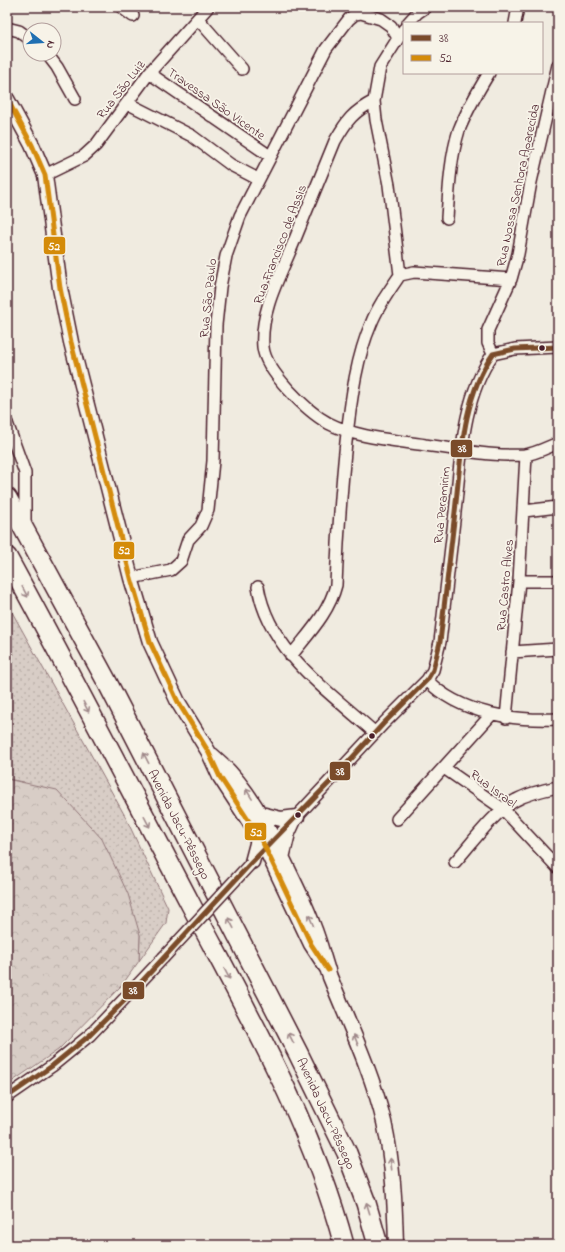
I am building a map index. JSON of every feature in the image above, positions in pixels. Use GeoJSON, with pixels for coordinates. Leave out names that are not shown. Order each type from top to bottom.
{"type":"FeatureCollection","features":[{"type":"Feature","properties":{"kind":"highway","name":"Avenida Jacu-Pêssego"},"geometry":{"type":"LineString","coordinates":[[7,498],[106,680],[298,1053],[347,1153],[366,1203],[378,1245]]}},
{"type":"Feature","properties":{"kind":"highway","name":"Avenida Jacu-Pêssego"},"geometry":{"type":"LineString","coordinates":[[7,557],[251,1020],[297,1112],[321,1169],[344,1245]]}},
{"type":"Feature","properties":{"kind":"street"},"geometry":{"type":"LineString","coordinates":[[121,7],[132,16]]}},
{"type":"Feature","properties":{"kind":"street","name":"Rua São Luiz"},"geometry":{"type":"LineString","coordinates":[[45,175],[84,156],[96,145],[149,73],[208,7]]}},
{"type":"Feature","properties":{"kind":"street"},"geometry":{"type":"LineString","coordinates":[[409,22],[426,7]]}},
{"type":"Feature","properties":{"kind":"street"},"geometry":{"type":"LineString","coordinates":[[515,22],[518,7]]}},
{"type":"Feature","properties":{"kind":"street","name":"Rua São Paulo"},"geometry":{"type":"LineString","coordinates":[[131,578],[171,570],[176,567],[181,561],[188,540],[201,526],[205,517],[213,461],[216,325],[220,287],[226,256],[240,216],[258,179],[326,49],[349,19],[355,14],[361,13],[381,19],[401,33]]}},
{"type":"Feature","properties":{"kind":"street"},"geometry":{"type":"LineString","coordinates":[[198,19],[242,70]]}},
{"type":"Feature","properties":{"kind":"street"},"geometry":{"type":"LineString","coordinates":[[7,28],[22,33]]}},
{"type":"Feature","properties":{"kind":"street"},"geometry":{"type":"LineString","coordinates":[[291,656],[326,611],[336,585],[339,510],[352,394],[361,351],[370,324],[383,299],[400,275],[389,185],[376,120],[374,101],[380,67],[401,33]]}},
{"type":"Feature","properties":{"kind":"street"},"geometry":{"type":"LineString","coordinates":[[53,62],[75,99]]}},
{"type":"Feature","properties":{"kind":"street","name":"Rua Nossa Senhora Aparecida"},"geometry":{"type":"LineString","coordinates":[[493,354],[488,343],[488,330],[511,280],[518,254],[531,182],[558,66]]}},
{"type":"Feature","properties":{"kind":"street","name":"Travessa São Vicente"},"geometry":{"type":"LineString","coordinates":[[149,73],[270,156]]}},
{"type":"Feature","properties":{"kind":"street"},"geometry":{"type":"LineString","coordinates":[[447,218],[450,174],[458,136],[474,98],[488,74]]}},
{"type":"Feature","properties":{"kind":"street"},"geometry":{"type":"LineString","coordinates":[[7,99],[32,145],[45,175],[60,288],[66,319],[131,578],[150,642],[178,702],[208,751],[220,777],[259,836],[282,858],[312,922],[328,970],[373,1083],[384,1121],[394,1192],[396,1245]]}},
{"type":"Feature","properties":{"kind":"street","name":"Rua Francisco de Assis"},"geometry":{"type":"LineString","coordinates":[[374,101],[358,109],[348,119],[336,141],[270,301],[262,331],[263,349],[269,365],[284,383],[312,411],[328,423],[348,431],[462,450],[526,455]]}},
{"type":"Feature","properties":{"kind":"street"},"geometry":{"type":"LineString","coordinates":[[127,103],[192,136],[231,165],[258,179]]}},
{"type":"Feature","properties":{"kind":"street"},"geometry":{"type":"LineString","coordinates":[[400,275],[414,272],[511,280]]}},
{"type":"Feature","properties":{"kind":"street"},"geometry":{"type":"LineString","coordinates":[[493,354],[515,349],[558,347]]}},
{"type":"Feature","properties":{"kind":"street","name":"Rua Peramirim"},"geometry":{"type":"LineString","coordinates":[[427,680],[433,670],[440,642],[462,450],[471,402],[477,380],[493,354]]}},
{"type":"Feature","properties":{"kind":"street"},"geometry":{"type":"LineString","coordinates":[[7,423],[25,473],[25,532]]}},
{"type":"Feature","properties":{"kind":"street"},"geometry":{"type":"LineString","coordinates":[[526,455],[558,443]]}},
{"type":"Feature","properties":{"kind":"street","name":"Rua Castro Alves"},"geometry":{"type":"LineString","coordinates":[[506,718],[519,581],[526,455]]}},
{"type":"Feature","properties":{"kind":"street"},"geometry":{"type":"LineString","coordinates":[[524,511],[558,507]]}},
{"type":"Feature","properties":{"kind":"street"},"geometry":{"type":"LineString","coordinates":[[519,581],[558,582]]}},
{"type":"Feature","properties":{"kind":"street"},"geometry":{"type":"LineString","coordinates":[[258,587],[260,597],[269,619],[291,656],[375,733]]}},
{"type":"Feature","properties":{"kind":"street"},"geometry":{"type":"LineString","coordinates":[[512,652],[558,649]]}},
{"type":"Feature","properties":{"kind":"street"},"geometry":{"type":"LineString","coordinates":[[7,1098],[52,1066],[90,1035],[375,733],[427,680],[434,688],[452,700],[492,714],[506,718],[534,720],[558,719]]}},
{"type":"Feature","properties":{"kind":"street"},"geometry":{"type":"LineString","coordinates":[[397,819],[492,714]]}},
{"type":"Feature","properties":{"kind":"street"},"geometry":{"type":"LineString","coordinates":[[208,751],[236,777],[261,814],[270,845],[308,938],[328,970]]}},
{"type":"Feature","properties":{"kind":"street","name":"Rua Israel"},"geometry":{"type":"LineString","coordinates":[[444,768],[503,809],[558,868]]}},
{"type":"Feature","properties":{"kind":"street"},"geometry":{"type":"LineString","coordinates":[[455,862],[503,809],[515,800],[528,794],[558,787]]}},
{"type":"Feature","properties":{"kind":"street"},"geometry":{"type":"LineString","coordinates":[[261,814],[281,819],[295,818]]}},
{"type":"Feature","properties":{"kind":"street"},"geometry":{"type":"LineString","coordinates":[[282,858],[288,833],[295,818]]}},
{"type":"Feature","properties":{"kind":"street"},"geometry":{"type":"LineString","coordinates":[[252,863],[259,836]]}},
{"type":"Feature","properties":{"kind":"green space"},"geometry":{"type":"Polygon","coordinates":[[[7,603],[125,816],[168,908],[166,923],[139,961],[140,935],[24,782],[7,779],[7,603]]]}},
{"type":"Feature","properties":{"kind":"green space"},"geometry":{"type":"Polygon","coordinates":[[[7,779],[57,790],[102,839],[128,894],[140,935],[139,961],[122,985],[58,1050],[7,1085],[7,779]]]}},
{"type":"Feature","properties":{"kind":"transit line","name":"52"},"geometry":{"type":"LineString","coordinates":[[7,99],[32,145],[45,175],[60,288],[71,342],[131,578],[150,642],[178,702],[208,751],[220,777],[263,843],[311,944],[328,970]]}},
{"type":"Feature","properties":{"kind":"transit line","name":"38"},"geometry":{"type":"LineString","coordinates":[[7,1097],[52,1066],[90,1035],[122,1003],[251,863],[427,680],[433,670],[440,642],[461,450],[469,409],[475,390],[483,371],[493,354],[515,349],[558,347]]}}]}
